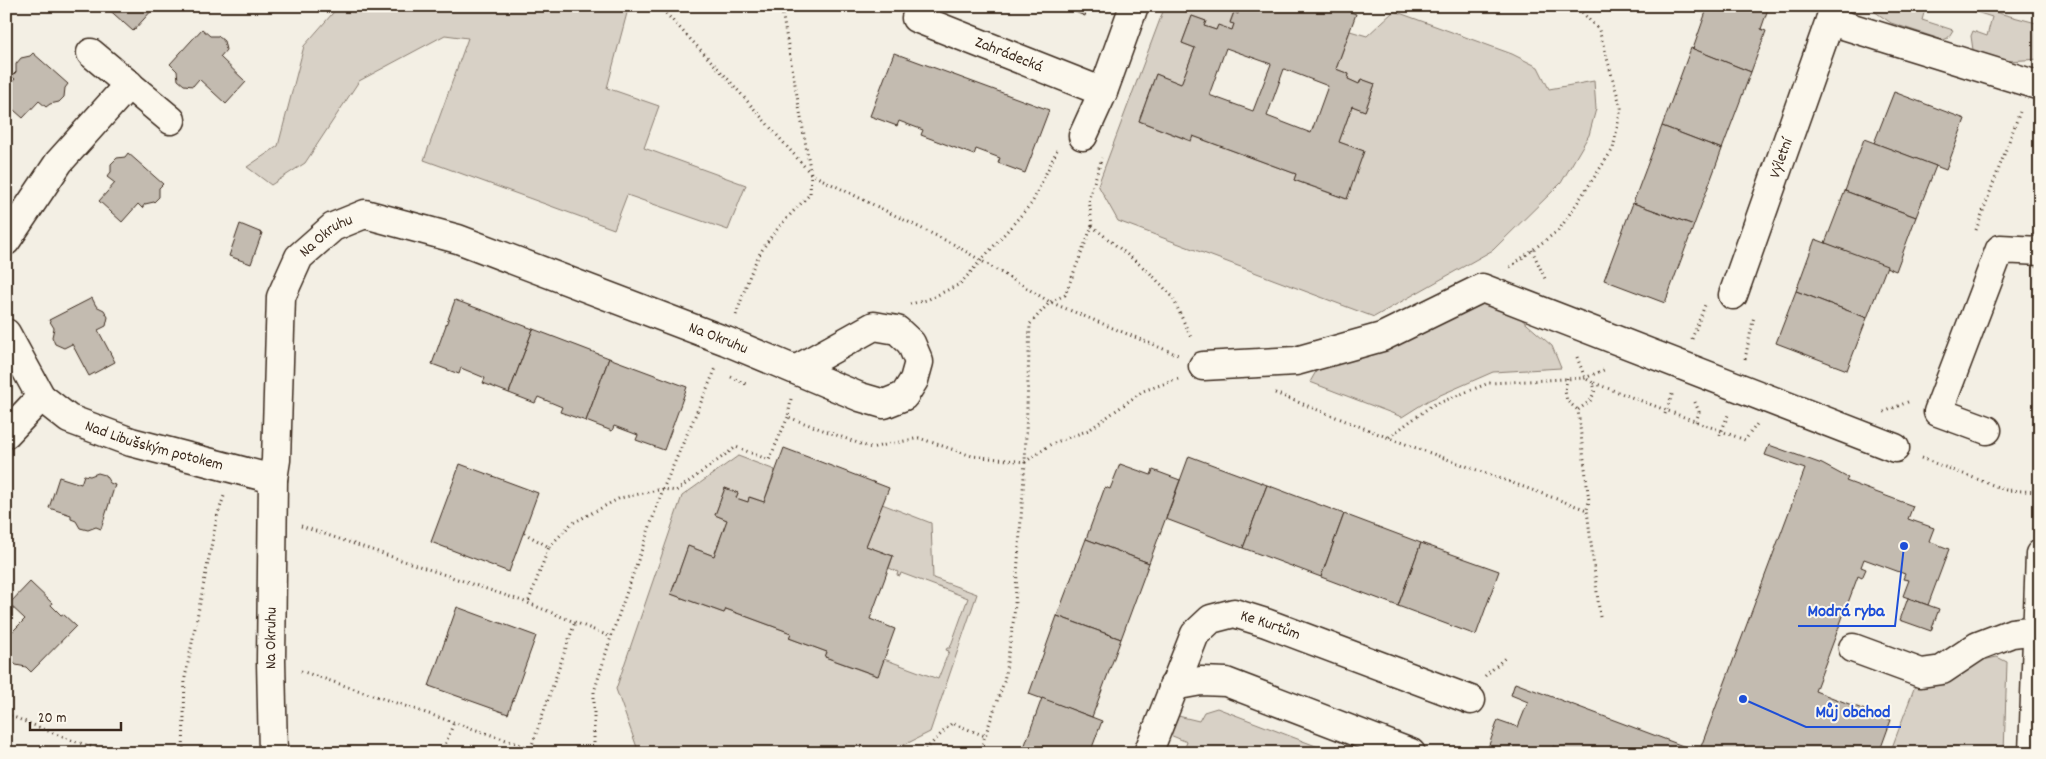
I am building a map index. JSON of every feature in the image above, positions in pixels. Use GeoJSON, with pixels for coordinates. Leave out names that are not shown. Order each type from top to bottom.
{"type":"FeatureCollection","features":[{"type":"Feature","properties":{"kind":"street"},"geometry":{"type":"LineString","coordinates":[[1083,136],[1103,92],[1134,6]]}},
{"type":"Feature","properties":{"kind":"street","name":"Výletní"},"geometry":{"type":"LineString","coordinates":[[1733,295],[1833,14],[2040,86]]}},
{"type":"Feature","properties":{"kind":"street","name":"Zahrádecká"},"geometry":{"type":"LineString","coordinates":[[916,18],[1103,92]]}},
{"type":"Feature","properties":{"kind":"street"},"geometry":{"type":"LineString","coordinates":[[91,53],[171,120]]}},
{"type":"Feature","properties":{"kind":"street"},"geometry":{"type":"LineString","coordinates":[[6,241],[59,162],[129,84]]}},
{"type":"Feature","properties":{"kind":"street","name":"Na Okruhu"},"geometry":{"type":"LineString","coordinates":[[273,753],[271,661],[273,479],[276,460],[281,297],[299,257],[333,227],[365,214],[458,239],[726,341],[797,369],[860,397],[884,404],[904,396],[914,380],[919,362],[911,343],[896,330],[874,326]]}},
{"type":"Feature","properties":{"kind":"street"},"geometry":{"type":"LineString","coordinates":[[1987,430],[1938,412],[2000,249],[2040,251]]}},
{"type":"Feature","properties":{"kind":"street"},"geometry":{"type":"LineString","coordinates":[[1203,366],[1296,361],[1382,338],[1482,288],[1895,448]]}},
{"type":"Feature","properties":{"kind":"street"},"geometry":{"type":"LineString","coordinates":[[797,369],[874,326]]}},
{"type":"Feature","properties":{"kind":"street","name":"Nad Libušským potokem"},"geometry":{"type":"LineString","coordinates":[[6,333],[41,397],[69,419],[131,442],[273,479]]}},
{"type":"Feature","properties":{"kind":"street"},"geometry":{"type":"LineString","coordinates":[[6,434],[41,397]]}},
{"type":"Feature","properties":{"kind":"street"},"geometry":{"type":"LineString","coordinates":[[2033,753],[2040,554]]}},
{"type":"Feature","properties":{"kind":"street","name":"Ke Kurtům"},"geometry":{"type":"LineString","coordinates":[[1148,753],[1195,634],[1211,619],[1234,613],[1266,623],[1471,700]]}},
{"type":"Feature","properties":{"kind":"street"},"geometry":{"type":"LineString","coordinates":[[1853,648],[1920,673],[1942,670],[1978,646],[2012,633],[2037,630]]}},
{"type":"Feature","properties":{"kind":"street"},"geometry":{"type":"LineString","coordinates":[[1173,686],[1201,681],[1226,682],[1411,753]]}},
{"type":"Feature","properties":{"kind":"path"},"geometry":{"type":"LineString","coordinates":[[659,6],[811,174],[955,245],[1050,302],[1203,366]]}},
{"type":"Feature","properties":{"kind":"path"},"geometry":{"type":"LineString","coordinates":[[740,304],[747,281],[762,251],[780,226],[810,194],[811,174],[781,6]]}},
{"type":"Feature","properties":{"kind":"path"},"geometry":{"type":"LineString","coordinates":[[1482,288],[1559,230],[1613,149],[1621,108],[1599,30],[1576,6]]}},
{"type":"Feature","properties":{"kind":"path"},"geometry":{"type":"LineString","coordinates":[[874,326],[885,310],[927,300],[960,284],[1032,203],[1051,166],[1066,130],[1083,136],[1104,152],[1089,198],[1092,226],[1065,294],[1050,302],[1030,324],[1025,462],[1014,617],[1004,682],[979,753]]}},
{"type":"Feature","properties":{"kind":"path"},"geometry":{"type":"LineString","coordinates":[[1092,226],[1150,273],[1172,296],[1203,366]]}},
{"type":"Feature","properties":{"kind":"path"},"geometry":{"type":"LineString","coordinates":[[1532,250],[1563,320],[1585,378]]}},
{"type":"Feature","properties":{"kind":"path"},"geometry":{"type":"LineString","coordinates":[[1682,366],[1707,298],[1733,295]]}},
{"type":"Feature","properties":{"kind":"path"},"geometry":{"type":"LineString","coordinates":[[594,753],[594,692],[611,636],[663,489],[726,341]]}},
{"type":"Feature","properties":{"kind":"path"},"geometry":{"type":"LineString","coordinates":[[788,417],[871,448],[919,438],[972,456],[1025,462],[1051,444],[1089,430],[1143,391],[1179,378],[1203,366]]}},
{"type":"Feature","properties":{"kind":"path"},"geometry":{"type":"LineString","coordinates":[[528,603],[549,547],[571,524],[620,498],[663,489],[676,491],[736,447],[769,460],[788,417],[797,369]]}},
{"type":"Feature","properties":{"kind":"path"},"geometry":{"type":"LineString","coordinates":[[1567,378],[1566,401],[1578,410],[1588,501],[1587,510],[1600,617]]}},
{"type":"Feature","properties":{"kind":"path"},"geometry":{"type":"LineString","coordinates":[[1389,438],[1431,406],[1489,383],[1585,378],[1593,383],[1745,440],[1758,423],[1784,405]]}},
{"type":"Feature","properties":{"kind":"path"},"geometry":{"type":"LineString","coordinates":[[1578,410],[1591,400],[1595,390],[1593,383]]}},
{"type":"Feature","properties":{"kind":"path"},"geometry":{"type":"LineString","coordinates":[[1268,391],[1389,438],[1587,510]]}},
{"type":"Feature","properties":{"kind":"path"},"geometry":{"type":"LineString","coordinates":[[1895,448],[2006,490],[2040,492]]}},
{"type":"Feature","properties":{"kind":"path"},"geometry":{"type":"LineString","coordinates":[[183,753],[184,678],[218,517],[232,469]]}},
{"type":"Feature","properties":{"kind":"path"},"geometry":{"type":"LineString","coordinates":[[273,516],[528,603],[611,636]]}},
{"type":"Feature","properties":{"kind":"path"},"geometry":{"type":"LineString","coordinates":[[524,532],[549,547]]}},
{"type":"Feature","properties":{"kind":"path"},"geometry":{"type":"LineString","coordinates":[[531,748],[575,622]]}},
{"type":"Feature","properties":{"kind":"path"},"geometry":{"type":"LineString","coordinates":[[271,661],[545,753]]}},
{"type":"Feature","properties":{"kind":"path"},"geometry":{"type":"LineString","coordinates":[[6,714],[68,739],[110,753]]}},
{"type":"Feature","properties":{"kind":"path"},"geometry":{"type":"LineString","coordinates":[[442,753],[454,722]]}},
{"type":"Feature","properties":{"kind":"path"},"geometry":{"type":"LineString","coordinates":[[922,753],[952,723],[985,736]]}},
{"type":"Feature","properties":{"kind":"shaded area"},"geometry":{"type":"Polygon","coordinates":[[[339,6],[623,6],[627,13],[607,88],[659,106],[644,148],[746,185],[728,230],[627,195],[614,229],[424,160],[468,38],[445,35],[359,81],[305,163],[271,185],[247,167],[278,146],[304,46],[339,6]]]}},
{"type":"Feature","properties":{"kind":"shaded area"},"geometry":{"type":"Polygon","coordinates":[[[1165,6],[1241,6],[1238,14],[1234,12],[1230,22],[1234,24],[1232,30],[1218,26],[1216,30],[1204,26],[1206,21],[1192,16],[1182,43],[1195,48],[1181,84],[1156,74],[1139,121],[1190,141],[1193,136],[1296,174],[1294,180],[1346,199],[1364,151],[1339,142],[1352,106],[1365,111],[1375,84],[1361,79],[1359,84],[1348,79],[1349,74],[1336,69],[1350,31],[1367,36],[1394,11],[1512,54],[1538,67],[1549,89],[1594,81],[1596,109],[1589,135],[1561,183],[1493,250],[1374,317],[1118,221],[1098,185],[1165,6]]]}},
{"type":"Feature","properties":{"kind":"shaded area"},"geometry":{"type":"Polygon","coordinates":[[[1871,6],[1926,6],[1922,20],[1953,30],[1948,38],[1943,40],[1891,23],[1871,9],[1871,6]]]}},
{"type":"Feature","properties":{"kind":"shaded area"},"geometry":{"type":"Polygon","coordinates":[[[1957,6],[1972,6],[2040,24],[2040,59],[2008,61],[1973,50],[1971,36],[1973,31],[1987,36],[1992,17],[1957,6]]]}},
{"type":"Feature","properties":{"kind":"shaded area"},"geometry":{"type":"Polygon","coordinates":[[[1482,304],[1507,310],[1519,317],[1552,346],[1561,368],[1493,372],[1429,400],[1402,417],[1310,382],[1318,368],[1389,345],[1482,304]]]}},
{"type":"Feature","properties":{"kind":"shaded area"},"geometry":{"type":"Polygon","coordinates":[[[738,456],[775,470],[764,502],[750,497],[748,502],[736,498],[738,493],[725,488],[715,515],[727,520],[714,556],[688,546],[671,594],[724,613],[726,609],[791,633],[789,638],[827,652],[825,657],[877,676],[884,659],[938,679],[949,651],[946,650],[950,648],[968,598],[901,573],[900,576],[897,575],[898,572],[889,568],[893,556],[866,546],[882,504],[931,523],[933,578],[977,594],[930,732],[888,753],[639,753],[616,689],[682,496],[738,456]]]}},
{"type":"Feature","properties":{"kind":"shaded area"},"geometry":{"type":"Polygon","coordinates":[[[1997,657],[2007,662],[2004,753],[1890,753],[1916,683],[1950,679],[1983,660],[1997,657]]]}},
{"type":"Feature","properties":{"kind":"shaded area"},"geometry":{"type":"Polygon","coordinates":[[[1217,708],[1334,753],[1183,753],[1187,742],[1170,735],[1178,716],[1199,721],[1204,712],[1217,708]]]}},
{"type":"Feature","properties":{"kind":"building"},"geometry":{"type":"Polygon","coordinates":[[[105,6],[152,6],[154,8],[133,31],[105,6]]]}},
{"type":"Feature","properties":{"kind":"building"},"geometry":{"type":"Polygon","coordinates":[[[1060,6],[1088,6],[1085,16],[1060,6]]]}},
{"type":"Feature","properties":{"kind":"building"},"geometry":{"type":"Polygon","coordinates":[[[1241,6],[1334,6],[1356,14],[1336,69],[1349,74],[1348,79],[1359,84],[1361,79],[1375,84],[1365,111],[1352,106],[1339,142],[1364,151],[1347,199],[1294,180],[1296,174],[1193,136],[1191,141],[1139,121],[1156,74],[1181,84],[1195,48],[1182,43],[1192,16],[1206,21],[1204,26],[1216,30],[1218,25],[1232,30],[1234,24],[1230,23],[1234,12],[1238,14],[1241,6]],[[1226,48],[1209,95],[1253,111],[1271,64],[1226,48]],[[1284,69],[1267,116],[1311,133],[1328,86],[1284,69]]]}},
{"type":"Feature","properties":{"kind":"building"},"geometry":{"type":"Polygon","coordinates":[[[1708,6],[1769,6],[1761,29],[1766,31],[1751,72],[1693,49],[1708,6]]]}},
{"type":"Feature","properties":{"kind":"building"},"geometry":{"type":"Polygon","coordinates":[[[202,29],[210,36],[218,36],[224,41],[226,50],[220,57],[246,82],[226,104],[199,79],[193,86],[184,85],[178,80],[177,71],[170,64],[202,29]]]}},
{"type":"Feature","properties":{"kind":"building"},"geometry":{"type":"Polygon","coordinates":[[[1691,48],[1751,72],[1722,149],[1662,126],[1691,48]]]}},
{"type":"Feature","properties":{"kind":"building"},"geometry":{"type":"Polygon","coordinates":[[[33,53],[68,84],[65,88],[64,97],[59,102],[46,107],[39,101],[23,118],[6,103],[6,89],[15,79],[12,76],[16,72],[16,64],[21,58],[30,56],[33,53]]]}},
{"type":"Feature","properties":{"kind":"building"},"geometry":{"type":"Polygon","coordinates":[[[894,53],[1049,110],[1025,173],[998,163],[1000,158],[976,149],[974,155],[921,135],[923,130],[899,121],[897,126],[870,116],[894,53]]]}},
{"type":"Feature","properties":{"kind":"building"},"geometry":{"type":"Polygon","coordinates":[[[1894,92],[1965,119],[1946,170],[1874,143],[1894,92]]]}},
{"type":"Feature","properties":{"kind":"building"},"geometry":{"type":"Polygon","coordinates":[[[1662,126],[1722,149],[1694,225],[1633,203],[1662,126]]]}},
{"type":"Feature","properties":{"kind":"building"},"geometry":{"type":"Polygon","coordinates":[[[1864,139],[1936,166],[1916,217],[1845,191],[1864,139]]]}},
{"type":"Feature","properties":{"kind":"building"},"geometry":{"type":"Polygon","coordinates":[[[128,153],[163,184],[159,188],[159,197],[154,202],[145,204],[142,208],[138,204],[122,222],[99,201],[115,183],[107,177],[111,172],[111,164],[117,158],[125,157],[128,153]]]}},
{"type":"Feature","properties":{"kind":"building"},"geometry":{"type":"Polygon","coordinates":[[[1845,191],[1916,217],[1896,271],[1825,243],[1845,191]]]}},
{"type":"Feature","properties":{"kind":"building"},"geometry":{"type":"Polygon","coordinates":[[[1633,203],[1694,225],[1665,303],[1604,280],[1633,203]]]}},
{"type":"Feature","properties":{"kind":"building"},"geometry":{"type":"Polygon","coordinates":[[[240,224],[262,233],[251,264],[229,256],[240,224]]]}},
{"type":"Feature","properties":{"kind":"building"},"geometry":{"type":"Polygon","coordinates":[[[1815,239],[1887,266],[1867,318],[1796,291],[1815,239]]]}},
{"type":"Feature","properties":{"kind":"building"},"geometry":{"type":"Polygon","coordinates":[[[1796,291],[1867,318],[1847,370],[1776,343],[1796,291]]]}},
{"type":"Feature","properties":{"kind":"building"},"geometry":{"type":"Polygon","coordinates":[[[92,298],[96,306],[104,310],[108,317],[106,326],[98,330],[115,362],[89,376],[72,344],[64,348],[55,344],[52,337],[54,328],[49,320],[92,298]]]}},
{"type":"Feature","properties":{"kind":"building"},"geometry":{"type":"Polygon","coordinates":[[[455,300],[533,329],[509,393],[483,383],[485,378],[461,368],[459,374],[432,364],[455,300]]]}},
{"type":"Feature","properties":{"kind":"building"},"geometry":{"type":"Polygon","coordinates":[[[533,329],[609,358],[586,421],[560,412],[562,407],[538,397],[535,403],[509,393],[533,329]]]}},
{"type":"Feature","properties":{"kind":"building"},"geometry":{"type":"Polygon","coordinates":[[[609,358],[687,387],[664,450],[636,440],[638,435],[614,426],[612,431],[586,421],[609,358]]]}},
{"type":"Feature","properties":{"kind":"building"},"geometry":{"type":"Polygon","coordinates":[[[1769,445],[1822,464],[1848,478],[1846,481],[1913,506],[1908,519],[1934,528],[1929,541],[1949,549],[1928,605],[1903,596],[1909,580],[1903,579],[1905,574],[1864,559],[1861,567],[1866,569],[1862,578],[1858,576],[1815,691],[1891,720],[1879,753],[1571,753],[1553,746],[1550,753],[1486,753],[1498,720],[1518,727],[1528,702],[1511,695],[1515,683],[1699,752],[1805,469],[1765,455],[1769,445]]]}},
{"type":"Feature","properties":{"kind":"building"},"geometry":{"type":"Polygon","coordinates":[[[784,448],[889,488],[866,546],[893,556],[870,619],[895,629],[878,676],[825,657],[827,652],[789,638],[791,633],[726,609],[724,613],[671,594],[688,546],[714,556],[727,520],[715,515],[725,488],[738,493],[736,498],[748,502],[749,497],[764,502],[784,448]]]}},
{"type":"Feature","properties":{"kind":"building"},"geometry":{"type":"Polygon","coordinates":[[[1189,456],[1267,485],[1243,548],[1166,519],[1189,456]]]}},
{"type":"Feature","properties":{"kind":"building"},"geometry":{"type":"Polygon","coordinates":[[[460,464],[538,493],[509,572],[431,542],[460,464]]]}},
{"type":"Feature","properties":{"kind":"building"},"geometry":{"type":"Polygon","coordinates":[[[1120,464],[1151,475],[1153,470],[1180,480],[1149,563],[1086,539],[1105,487],[1110,489],[1120,464]]]}},
{"type":"Feature","properties":{"kind":"building"},"geometry":{"type":"Polygon","coordinates":[[[98,473],[105,475],[110,483],[115,485],[101,529],[96,527],[88,530],[80,528],[76,521],[71,519],[71,515],[49,508],[59,477],[81,484],[84,475],[90,476],[98,473]]]}},
{"type":"Feature","properties":{"kind":"building"},"geometry":{"type":"Polygon","coordinates":[[[1267,485],[1344,514],[1321,577],[1243,548],[1267,485]]]}},
{"type":"Feature","properties":{"kind":"building"},"geometry":{"type":"Polygon","coordinates":[[[1344,514],[1421,543],[1398,606],[1321,577],[1344,514]]]}},
{"type":"Feature","properties":{"kind":"building"},"geometry":{"type":"Polygon","coordinates":[[[1086,539],[1149,563],[1121,639],[1057,616],[1086,539]]]}},
{"type":"Feature","properties":{"kind":"building"},"geometry":{"type":"Polygon","coordinates":[[[1421,543],[1499,571],[1476,635],[1398,606],[1421,543]]]}},
{"type":"Feature","properties":{"kind":"building"},"geometry":{"type":"Polygon","coordinates":[[[30,582],[52,603],[51,605],[61,615],[63,614],[76,626],[31,672],[26,667],[16,665],[9,658],[6,648],[6,638],[25,619],[9,604],[30,582]]]}},
{"type":"Feature","properties":{"kind":"building"},"geometry":{"type":"Polygon","coordinates":[[[1908,598],[1939,609],[1931,631],[1900,620],[1908,598]]]}},
{"type":"Feature","properties":{"kind":"building"},"geometry":{"type":"Polygon","coordinates":[[[457,607],[536,636],[508,714],[429,686],[457,607]]]}},
{"type":"Feature","properties":{"kind":"building"},"geometry":{"type":"Polygon","coordinates":[[[1057,616],[1121,639],[1092,717],[1029,694],[1057,616]]]}},
{"type":"Feature","properties":{"kind":"building"},"geometry":{"type":"Polygon","coordinates":[[[1042,698],[1102,721],[1090,753],[1022,753],[1042,698]]]}},
{"type":"Feature","properties":{"kind":"place","name":"Modrá ryba"},"geometry":{"type":"Point","coordinates":[1904,546]}},
{"type":"Feature","properties":{"kind":"place","name":"Můj obchod"},"geometry":{"type":"Point","coordinates":[1743,699]}}]}
